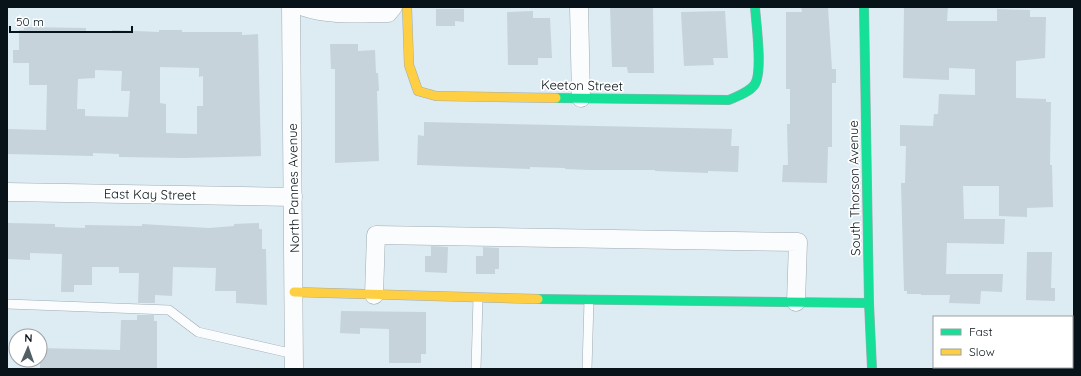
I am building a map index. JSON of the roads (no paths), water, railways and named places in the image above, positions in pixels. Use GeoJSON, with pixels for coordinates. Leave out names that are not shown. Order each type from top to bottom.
{"type":"FeatureCollection","features":[{"type":"Feature","properties":{"kind":"street","name":"North Pannes Avenue"},"geometry":{"type":"LineString","coordinates":[[290,7],[294,362]]}},
{"type":"Feature","properties":{"kind":"street"},"geometry":{"type":"LineString","coordinates":[[304,7],[319,12],[374,13],[388,13],[393,7]]}},
{"type":"Feature","properties":{"kind":"street","name":"Keeton Street"},"geometry":{"type":"LineString","coordinates":[[407,7],[409,65],[418,91],[436,96],[729,100],[744,93],[756,83],[758,70],[755,7]]}},
{"type":"Feature","properties":{"kind":"street"},"geometry":{"type":"LineString","coordinates":[[579,7],[581,98]]}},
{"type":"Feature","properties":{"kind":"street","name":"South Thorson Avenue"},"geometry":{"type":"LineString","coordinates":[[864,7],[869,303],[872,369]]}},
{"type":"Feature","properties":{"kind":"street","name":"East Kay Street"},"geometry":{"type":"LineString","coordinates":[[7,192],[293,197]]}},
{"type":"Feature","properties":{"kind":"street"},"geometry":{"type":"LineString","coordinates":[[374,294],[376,235],[798,242],[796,302]]}},
{"type":"Feature","properties":{"kind":"street"},"geometry":{"type":"LineString","coordinates":[[294,292],[478,298],[869,303]]}},
{"type":"Feature","properties":{"kind":"lane"},"geometry":{"type":"LineString","coordinates":[[476,369],[478,298]]}},
{"type":"Feature","properties":{"kind":"lane"},"geometry":{"type":"LineString","coordinates":[[587,369],[589,300]]}},
{"type":"Feature","properties":{"kind":"lane"},"geometry":{"type":"LineString","coordinates":[[7,304],[169,310],[198,332],[294,362]]}}]}
